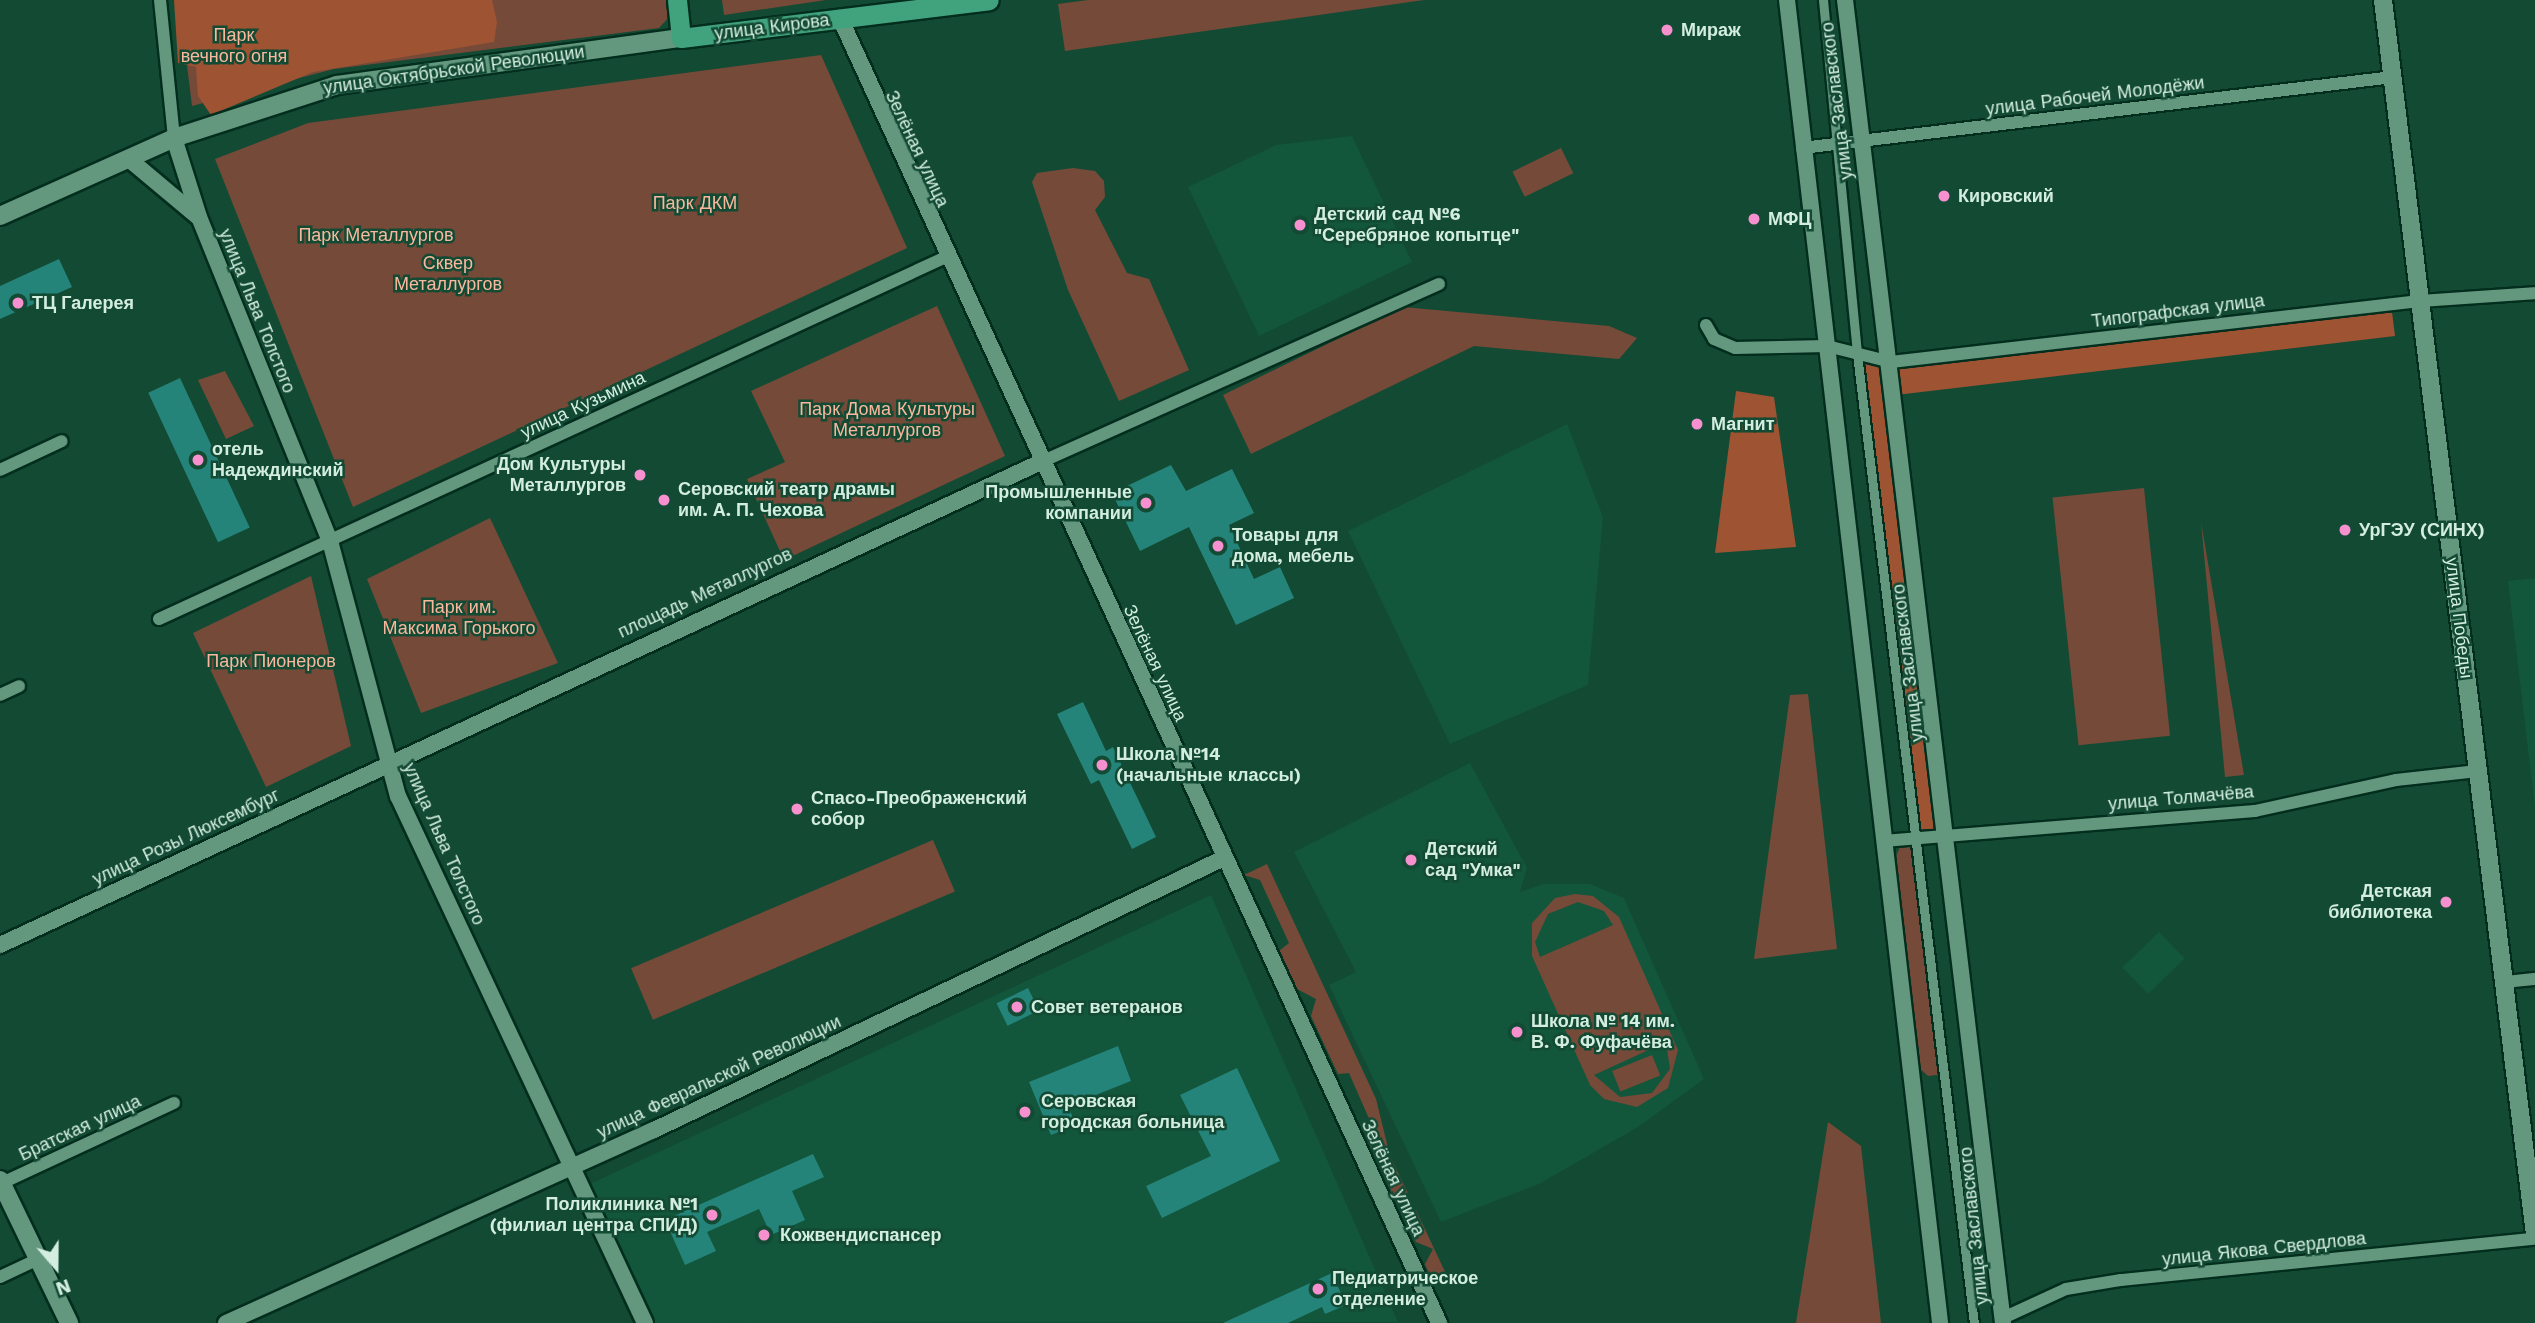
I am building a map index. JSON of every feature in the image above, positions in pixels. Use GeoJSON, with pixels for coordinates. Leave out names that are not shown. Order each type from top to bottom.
{"type":"FeatureCollection","features":[{"type":"Feature","properties":{"kind":"main road"},"geometry":{"type":"LineString","coordinates":[[677,0],[681,38]]}},
{"type":"Feature","properties":{"kind":"main road","name":"улица Кирова"},"geometry":{"type":"LineString","coordinates":[[681,38],[989,0]]}},
{"type":"Feature","properties":{"kind":"main road","name":"улица Победы"},"geometry":{"type":"LineString","coordinates":[[2383,0],[2535,1237]]}},
{"type":"Feature","properties":{"kind":"main road","name":"улица Октябрьской Революции"},"geometry":{"type":"LineString","coordinates":[[0,216],[174,138],[337,85],[681,38]]}},
{"type":"Feature","properties":{"kind":"main road"},"geometry":{"type":"LineString","coordinates":[[1,1183],[69,1323]]}},
{"type":"Feature","properties":{"kind":"street","name":"улица Льва Толстого"},"geometry":{"type":"LineString","coordinates":[[160,0],[174,138],[199,218],[330,541],[387,764],[645,1323]]}},
{"type":"Feature","properties":{"kind":"street"},"geometry":{"type":"LineString","coordinates":[[1787,0],[1802,148],[1940,1323]]}},
{"type":"Feature","properties":{"kind":"street","name":"улица Заславского"},"geometry":{"type":"LineString","coordinates":[[1823,0],[1857,354],[1974,1323]]}},
{"type":"Feature","properties":{"kind":"street","name":"улица Заславского"},"geometry":{"type":"LineString","coordinates":[[1845,0],[1948,833],[2003,1320]]}},
{"type":"Feature","properties":{"kind":"street","name":"Зелёная улица"},"geometry":{"type":"LineString","coordinates":[[840,18],[946,257],[1439,1323]]}},
{"type":"Feature","properties":{"kind":"street","name":"улица Рабочей Молодёжи"},"geometry":{"type":"LineString","coordinates":[[1802,148],[2392,77]]}},
{"type":"Feature","properties":{"kind":"street"},"geometry":{"type":"LineString","coordinates":[[130,160],[199,218]]}},
{"type":"Feature","properties":{"kind":"street","name":"улица Кузьмина"},"geometry":{"type":"LineString","coordinates":[[159,620],[946,257]]}},
{"type":"Feature","properties":{"kind":"street"},"geometry":{"type":"LineString","coordinates":[[1041,462],[1439,284]]}},
{"type":"Feature","properties":{"kind":"street","name":"Типографская улица"},"geometry":{"type":"LineString","coordinates":[[1827,346],[1891,362],[2419,301],[2535,293]]}},
{"type":"Feature","properties":{"kind":"street"},"geometry":{"type":"LineString","coordinates":[[1706,325],[1714,340],[1735,348],[1827,346]]}},
{"type":"Feature","properties":{"kind":"street"},"geometry":{"type":"LineString","coordinates":[[0,470],[62,441]]}},
{"type":"Feature","properties":{"kind":"street","name":"площадь Металлургов"},"geometry":{"type":"LineString","coordinates":[[387,764],[1041,462]]}},
{"type":"Feature","properties":{"kind":"street"},"geometry":{"type":"LineString","coordinates":[[0,695],[19,686]]}},
{"type":"Feature","properties":{"kind":"street","name":"улица Розы Люксембург"},"geometry":{"type":"LineString","coordinates":[[0,945],[387,764]]}},
{"type":"Feature","properties":{"kind":"street","name":"улица Толмачёва"},"geometry":{"type":"LineString","coordinates":[[1883,841],[1948,833],[2255,811],[2396,780],[2478,771]]}},
{"type":"Feature","properties":{"kind":"street","name":"улица Февральской Революции"},"geometry":{"type":"LineString","coordinates":[[226,1323],[573,1167],[1224,858]]}},
{"type":"Feature","properties":{"kind":"street"},"geometry":{"type":"LineString","coordinates":[[2505,982],[2535,979]]}},
{"type":"Feature","properties":{"kind":"street","name":"Братская улица"},"geometry":{"type":"LineString","coordinates":[[1,1183],[174,1103]]}},
{"type":"Feature","properties":{"kind":"street","name":"улица Якова Свердлова"},"geometry":{"type":"LineString","coordinates":[[2003,1320],[2066,1289],[2121,1280],[2535,1237]]}},
{"type":"Feature","properties":{"kind":"street"},"geometry":{"type":"LineString","coordinates":[[0,1277],[38,1259]]}},
{"type":"Feature","properties":{"kind":"shaded area","name":"Детский сад №6 \"Серебряное копытце\""},"geometry":{"type":"Polygon","coordinates":[[[1352,136],[1412,262],[1259,336],[1188,187],[1276,145],[1352,136]]]}},
{"type":"Feature","properties":{"kind":"shaded area"},"geometry":{"type":"Polygon","coordinates":[[[1567,424],[1603,517],[1588,685],[1450,744],[1348,531],[1567,424]]]}},
{"type":"Feature","properties":{"kind":"shaded area"},"geometry":{"type":"Polygon","coordinates":[[[2535,578],[2535,808],[2508,581],[2535,578]]]}},
{"type":"Feature","properties":{"kind":"shaded area","name":"Школа № 14 им. В. Ф. Фуфачёва"},"geometry":{"type":"Polygon","coordinates":[[[1470,763],[1527,868],[1520,892],[1543,884],[1590,884],[1624,898],[1704,1079],[1638,1127],[1539,1184],[1441,1222],[1329,985],[1356,972],[1294,852],[1470,763]]]}},
{"type":"Feature","properties":{"kind":"shaded area","name":"Серовская городская больница"},"geometry":{"type":"Polygon","coordinates":[[[1211,895],[1398,1322],[654,1323],[590,1184],[1211,895]]]}},
{"type":"Feature","properties":{"kind":"shaded area"},"geometry":{"type":"Polygon","coordinates":[[[2159,932],[2185,959],[2148,994],[2122,967],[2159,932]]]}},
{"type":"Feature","properties":{"kind":"green space","name":"Парк вечного огня"},"geometry":{"type":"Polygon","coordinates":[[[174,0],[492,0],[497,22],[494,42],[313,72],[211,115],[198,96],[196,67],[178,63],[174,0]]]}},
{"type":"Feature","properties":{"kind":"green space","name":"Парк вечного огня"},"geometry":{"type":"Polygon","coordinates":[[[179,0],[669,0],[671,15],[659,28],[334,69],[192,106],[179,0]]]}},
{"type":"Feature","properties":{"kind":"green space"},"geometry":{"type":"Polygon","coordinates":[[[722,0],[826,0],[724,15],[722,0]]]}},
{"type":"Feature","properties":{"kind":"green space"},"geometry":{"type":"Polygon","coordinates":[[[1088,0],[1424,0],[1065,51],[1058,4],[1088,0]]]}},
{"type":"Feature","properties":{"kind":"green space","name":"Сквер Металлургов"},"geometry":{"type":"Polygon","coordinates":[[[821,55],[907,248],[353,507],[215,159],[308,123],[821,55]]]}},
{"type":"Feature","properties":{"kind":"green space"},"geometry":{"type":"Polygon","coordinates":[[[1561,148],[1573,173],[1525,197],[1512,172],[1561,148]]]}},
{"type":"Feature","properties":{"kind":"green space"},"geometry":{"type":"Polygon","coordinates":[[[1073,168],[1095,171],[1104,181],[1105,197],[1095,210],[1127,273],[1149,279],[1189,370],[1119,401],[1068,290],[1032,182],[1037,173],[1073,168]]]}},
{"type":"Feature","properties":{"kind":"green space"},"geometry":{"type":"Polygon","coordinates":[[[2391,304],[2395,336],[1896,395],[1948,833],[1916,836],[1859,365],[2391,304]]]}},
{"type":"Feature","properties":{"kind":"green space","name":"Парк Дома Культуры Металлургов"},"geometry":{"type":"Polygon","coordinates":[[[937,306],[1005,456],[784,560],[747,479],[785,462],[751,391],[937,306]]]}},
{"type":"Feature","properties":{"kind":"green space"},"geometry":{"type":"Polygon","coordinates":[[[1403,307],[1609,326],[1637,338],[1619,359],[1474,346],[1251,454],[1223,395],[1403,307]]]}},
{"type":"Feature","properties":{"kind":"green space"},"geometry":{"type":"Polygon","coordinates":[[[225,371],[254,426],[226,439],[198,380],[225,371]]]}},
{"type":"Feature","properties":{"kind":"green space"},"geometry":{"type":"Polygon","coordinates":[[[1736,391],[1774,397],[1796,547],[1715,553],[1736,391]]]}},
{"type":"Feature","properties":{"kind":"green space"},"geometry":{"type":"Polygon","coordinates":[[[2144,488],[2170,736],[2079,745],[2053,498],[2144,488]]]}},
{"type":"Feature","properties":{"kind":"green space","name":"Парк им. Максима Горького"},"geometry":{"type":"Polygon","coordinates":[[[490,518],[558,663],[421,713],[367,579],[490,518]]]}},
{"type":"Feature","properties":{"kind":"green space"},"geometry":{"type":"Polygon","coordinates":[[[2201,522],[2244,775],[2225,777],[2201,522]]]}},
{"type":"Feature","properties":{"kind":"green space","name":"Парк Пионеров"},"geometry":{"type":"Polygon","coordinates":[[[311,576],[351,746],[266,787],[193,633],[311,576]]]}},
{"type":"Feature","properties":{"kind":"green space"},"geometry":{"type":"Polygon","coordinates":[[[1808,694],[1837,949],[1754,959],[1790,695],[1808,694]]]}},
{"type":"Feature","properties":{"kind":"green space"},"geometry":{"type":"Polygon","coordinates":[[[933,840],[955,892],[653,1020],[631,968],[933,840]]]}},
{"type":"Feature","properties":{"kind":"green space"},"geometry":{"type":"Polygon","coordinates":[[[1917,842],[1944,1074],[1928,1076],[1918,1067],[1895,859],[1900,847],[1917,842]]]}},
{"type":"Feature","properties":{"kind":"green space"},"geometry":{"type":"Polygon","coordinates":[[[1267,864],[1376,1099],[1390,1156],[1408,1193],[1395,1199],[1367,1139],[1374,1130],[1349,1073],[1338,1074],[1311,1016],[1316,999],[1297,989],[1279,951],[1289,943],[1260,880],[1244,875],[1267,864]]]}},
{"type":"Feature","properties":{"kind":"green space"},"geometry":{"type":"Polygon","coordinates":[[[1575,894],[1593,896],[1619,917],[1678,1050],[1668,1088],[1637,1107],[1604,1099],[1590,1085],[1532,956],[1532,923],[1555,898],[1575,894]],[[1578,902],[1548,914],[1535,942],[1540,957],[1613,925],[1604,911],[1578,902]],[[1666,1042],[1594,1075],[1620,1097],[1652,1093],[1670,1069],[1666,1042]]]}},
{"type":"Feature","properties":{"kind":"green space"},"geometry":{"type":"Polygon","coordinates":[[[1652,1055],[1660,1075],[1620,1092],[1612,1071],[1652,1055]]]}},
{"type":"Feature","properties":{"kind":"green space"},"geometry":{"type":"Polygon","coordinates":[[[1828,1122],[1861,1146],[1881,1323],[1796,1323],[1828,1122]]]}},
{"type":"Feature","properties":{"kind":"green space"},"geometry":{"type":"Polygon","coordinates":[[[1416,1210],[1447,1276],[1433,1283],[1425,1264],[1433,1249],[1416,1242],[1406,1224],[1416,1210]]]}},
{"type":"Feature","properties":{"kind":"building","name":"ТЦ Галерея"},"geometry":{"type":"Polygon","coordinates":[[[59,259],[72,287],[0,319],[0,286],[59,259]]]}},
{"type":"Feature","properties":{"kind":"building","name":"отель Надеждинский"},"geometry":{"type":"Polygon","coordinates":[[[180,378],[250,528],[218,542],[148,393],[180,378]]]}},
{"type":"Feature","properties":{"kind":"building","name":"Товары для дома, мебель"},"geometry":{"type":"Polygon","coordinates":[[[1171,465],[1186,491],[1232,469],[1254,513],[1229,525],[1254,579],[1280,567],[1294,598],[1236,625],[1189,527],[1140,551],[1112,493],[1171,465]]]}},
{"type":"Feature","properties":{"kind":"building","name":"Школа №14 (начальные классы)"},"geometry":{"type":"Polygon","coordinates":[[[1083,702],[1106,751],[1113,747],[1156,837],[1132,849],[1099,780],[1091,784],[1057,714],[1083,702]]]}},
{"type":"Feature","properties":{"kind":"building","name":"Совет ветеранов"},"geometry":{"type":"Polygon","coordinates":[[[1028,988],[1039,1010],[1008,1026],[997,1003],[1028,988]]]}},
{"type":"Feature","properties":{"kind":"building"},"geometry":{"type":"Polygon","coordinates":[[[1118,1046],[1131,1081],[1068,1106],[1076,1125],[1051,1135],[1029,1082],[1118,1046]]]}},
{"type":"Feature","properties":{"kind":"building"},"geometry":{"type":"Polygon","coordinates":[[[1237,1068],[1280,1161],[1162,1218],[1146,1186],[1211,1156],[1180,1095],[1237,1068]]]}},
{"type":"Feature","properties":{"kind":"building","name":"Поликлиника №1 (филиал центра СПИД)"},"geometry":{"type":"Polygon","coordinates":[[[813,1154],[824,1177],[792,1191],[805,1220],[771,1235],[759,1209],[707,1232],[716,1251],[685,1265],[665,1220],[813,1154]]]}},
{"type":"Feature","properties":{"kind":"building","name":"Педиатрическое отделение"},"geometry":{"type":"Polygon","coordinates":[[[1332,1273],[1346,1305],[1325,1314],[1322,1307],[1288,1323],[1223,1323],[1332,1273]]]}},
{"type":"Feature","properties":{"kind":"place","name":"Мираж"},"geometry":{"type":"Point","coordinates":[1667,30]}},
{"type":"Feature","properties":{"kind":"place","name":"Кировский"},"geometry":{"type":"Point","coordinates":[1944,196]}},
{"type":"Feature","properties":{"kind":"place","name":"МФЦ"},"geometry":{"type":"Point","coordinates":[1754,219]}},
{"type":"Feature","properties":{"kind":"place","name":"Детский сад №6 \"Серебряное копытце\""},"geometry":{"type":"Point","coordinates":[1300,225]}},
{"type":"Feature","properties":{"kind":"place","name":"ТЦ Галерея"},"geometry":{"type":"Point","coordinates":[18,303]}},
{"type":"Feature","properties":{"kind":"place","name":"Магнит"},"geometry":{"type":"Point","coordinates":[1697,424]}},
{"type":"Feature","properties":{"kind":"place","name":"отель Надеждинский"},"geometry":{"type":"Point","coordinates":[198,460]}},
{"type":"Feature","properties":{"kind":"place","name":"Дом Культуры Металлургов"},"geometry":{"type":"Point","coordinates":[640,475]}},
{"type":"Feature","properties":{"kind":"place","name":"Серовский театр драмы им. А. П. Чехова"},"geometry":{"type":"Point","coordinates":[664,500]}},
{"type":"Feature","properties":{"kind":"place","name":"Промышленные компании"},"geometry":{"type":"Point","coordinates":[1146,503]}},
{"type":"Feature","properties":{"kind":"place","name":"УрГЭУ (СИНХ)"},"geometry":{"type":"Point","coordinates":[2345,530]}},
{"type":"Feature","properties":{"kind":"place","name":"Товары для дома, мебель"},"geometry":{"type":"Point","coordinates":[1218,546]}},
{"type":"Feature","properties":{"kind":"place","name":"Школа №14 (начальные классы)"},"geometry":{"type":"Point","coordinates":[1102,765]}},
{"type":"Feature","properties":{"kind":"place","name":"Спасо-Преображенский собор"},"geometry":{"type":"Point","coordinates":[797,809]}},
{"type":"Feature","properties":{"kind":"place","name":"Детский сад \"Умка\""},"geometry":{"type":"Point","coordinates":[1411,860]}},
{"type":"Feature","properties":{"kind":"place","name":"Детская библиотека"},"geometry":{"type":"Point","coordinates":[2446,902]}},
{"type":"Feature","properties":{"kind":"place","name":"Совет ветеранов"},"geometry":{"type":"Point","coordinates":[1017,1007]}},
{"type":"Feature","properties":{"kind":"place","name":"Школа № 14 им. В. Ф. Фуфачёва"},"geometry":{"type":"Point","coordinates":[1517,1032]}},
{"type":"Feature","properties":{"kind":"place","name":"Серовская городская больница"},"geometry":{"type":"Point","coordinates":[1025,1112]}},
{"type":"Feature","properties":{"kind":"place","name":"Поликлиника №1 (филиал центра СПИД)"},"geometry":{"type":"Point","coordinates":[712,1215]}},
{"type":"Feature","properties":{"kind":"place","name":"Кожвендиспансер"},"geometry":{"type":"Point","coordinates":[764,1235]}},
{"type":"Feature","properties":{"kind":"place","name":"Педиатрическое отделение"},"geometry":{"type":"Point","coordinates":[1318,1289]}},
{"type":"Feature","properties":{"kind":"park label","name":"Парк ДКМ"},"geometry":{"type":"Point","coordinates":[695,203]}},
{"type":"Feature","properties":{"kind":"park label","name":"Парк Металлургов"},"geometry":{"type":"Point","coordinates":[376,235]}}]}
